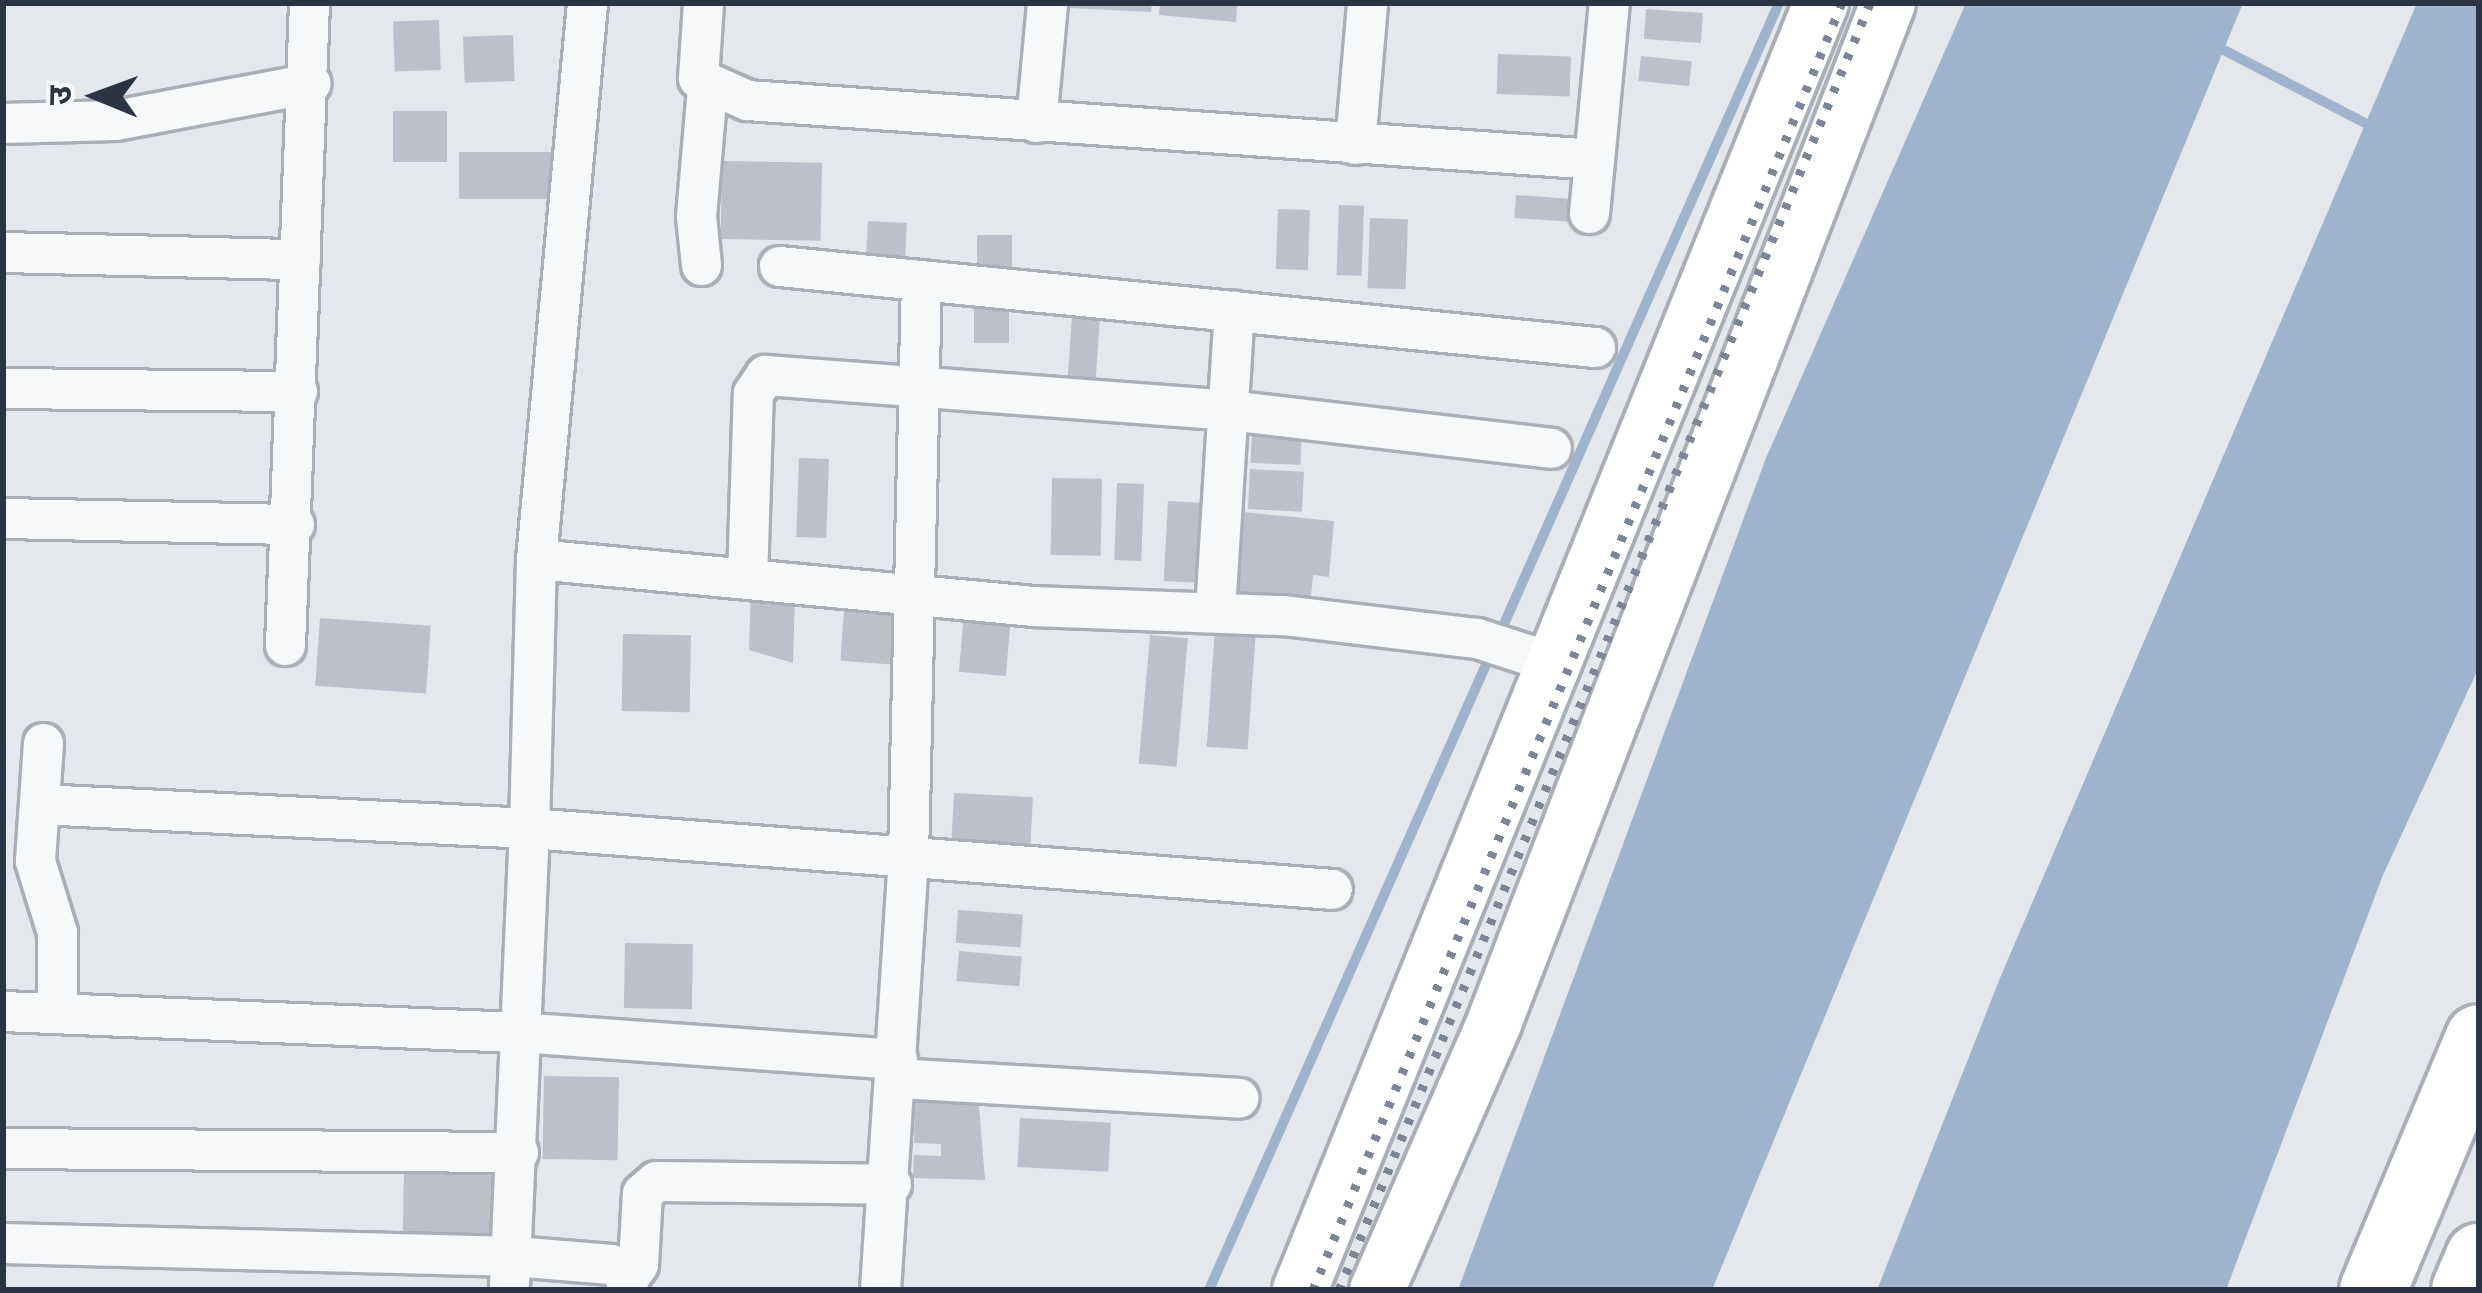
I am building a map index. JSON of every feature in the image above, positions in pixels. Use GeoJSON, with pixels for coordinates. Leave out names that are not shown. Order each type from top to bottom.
{"type":"FeatureCollection","features":[{"type":"Feature","properties":{"kind":"highway"},"geometry":{"type":"LineString","coordinates":[[2373,1290],[2479,1037]]}},
{"type":"Feature","properties":{"kind":"highway"},"geometry":{"type":"LineString","coordinates":[[2465,1290],[2479,1257]]}},
{"type":"Feature","properties":{"kind":"main road"},"geometry":{"type":"LineString","coordinates":[[1300,1290],[1516,651],[1821,3]]}},
{"type":"Feature","properties":{"kind":"main road"},"geometry":{"type":"LineString","coordinates":[[1377,1290],[1494,1023],[1888,3]]}},
{"type":"Feature","properties":{"kind":"street"},"geometry":{"type":"LineString","coordinates":[[285,645],[294,524],[309,3]]}},
{"type":"Feature","properties":{"kind":"street"},"geometry":{"type":"LineString","coordinates":[[511,1273],[536,559],[587,3]]}},
{"type":"Feature","properties":{"kind":"street"},"geometry":{"type":"LineString","coordinates":[[701,266],[696,216],[707,88],[696,60],[703,3]]}},
{"type":"Feature","properties":{"kind":"street"},"geometry":{"type":"LineString","coordinates":[[1036,122],[1047,3]]}},
{"type":"Feature","properties":{"kind":"street"},"geometry":{"type":"LineString","coordinates":[[1355,144],[1367,3]]}},
{"type":"Feature","properties":{"kind":"street"},"geometry":{"type":"LineString","coordinates":[[1589,213],[1609,3]]}},
{"type":"Feature","properties":{"kind":"street"},"geometry":{"type":"LineString","coordinates":[[3,123],[115,119],[310,83]]}},
{"type":"Feature","properties":{"kind":"street"},"geometry":{"type":"LineString","coordinates":[[707,88],[747,100],[1594,159]]}},
{"type":"Feature","properties":{"kind":"street"},"geometry":{"type":"LineString","coordinates":[[3,252],[300,259]]}},
{"type":"Feature","properties":{"kind":"street"},"geometry":{"type":"LineString","coordinates":[[779,266],[1594,347]]}},
{"type":"Feature","properties":{"kind":"street"},"geometry":{"type":"LineString","coordinates":[[880,1290],[891,1184],[908,857],[921,280]]}},
{"type":"Feature","properties":{"kind":"street"},"geometry":{"type":"LineString","coordinates":[[1215,610],[1234,311]]}},
{"type":"Feature","properties":{"kind":"street"},"geometry":{"type":"LineString","coordinates":[[747,578],[755,380],[778,373],[1228,410],[1551,448]]}},
{"type":"Feature","properties":{"kind":"street"},"geometry":{"type":"LineString","coordinates":[[3,388],[297,391]]}},
{"type":"Feature","properties":{"kind":"street"},"geometry":{"type":"LineString","coordinates":[[3,518],[294,524]]}},
{"type":"Feature","properties":{"kind":"street"},"geometry":{"type":"LineString","coordinates":[[536,559],[914,594],[1215,610],[1516,651]]}},
{"type":"Feature","properties":{"kind":"street"},"geometry":{"type":"LineString","coordinates":[[43,743],[37,884],[57,932],[56,1013]]}},
{"type":"Feature","properties":{"kind":"street"},"geometry":{"type":"LineString","coordinates":[[39,804],[529,828],[1332,889]]}},
{"type":"Feature","properties":{"kind":"street"},"geometry":{"type":"LineString","coordinates":[[3,1011],[518,1032],[1238,1098]]}},
{"type":"Feature","properties":{"kind":"street"},"geometry":{"type":"LineString","coordinates":[[3,1148],[518,1152]]}},
{"type":"Feature","properties":{"kind":"street"},"geometry":{"type":"LineString","coordinates":[[3,1243],[329,1271],[511,1273],[611,1264],[628,1284],[638,1264],[642,1193],[656,1180],[891,1184]]}},
{"type":"Feature","properties":{"kind":"water"},"geometry":{"type":"Polygon","coordinates":[[[1966,3],[2243,3],[1712,1290],[1458,1290],[1766,458],[1966,3]]]}},
{"type":"Feature","properties":{"kind":"water"},"geometry":{"type":"Polygon","coordinates":[[[2417,3],[2479,3],[2479,667],[2383,875],[2226,1290],[1877,1290],[2000,978],[2417,3]]]}},
{"type":"Feature","properties":{"kind":"building"},"geometry":{"type":"Polygon","coordinates":[[[1070,3],[1152,3],[1151,12],[1070,8],[1070,3]]]}},
{"type":"Feature","properties":{"kind":"building"},"geometry":{"type":"Polygon","coordinates":[[[1160,3],[1237,3],[1236,22],[1159,15],[1160,3]]]}},
{"type":"Feature","properties":{"kind":"building"},"geometry":{"type":"Polygon","coordinates":[[[1646,9],[1703,13],[1701,43],[1644,39],[1646,9]]]}},
{"type":"Feature","properties":{"kind":"building"},"geometry":{"type":"Polygon","coordinates":[[[439,20],[441,70],[395,72],[393,22],[439,20]]]}},
{"type":"Feature","properties":{"kind":"building"},"geometry":{"type":"Polygon","coordinates":[[[513,35],[515,81],[465,83],[463,37],[513,35]]]}},
{"type":"Feature","properties":{"kind":"building"},"geometry":{"type":"Polygon","coordinates":[[[1498,54],[1571,57],[1570,97],[1497,94],[1498,54]]]}},
{"type":"Feature","properties":{"kind":"building"},"geometry":{"type":"Polygon","coordinates":[[[1641,56],[1692,61],[1689,86],[1638,81],[1641,56]]]}},
{"type":"Feature","properties":{"kind":"building"},"geometry":{"type":"Polygon","coordinates":[[[393,111],[447,111],[447,162],[393,162],[393,111]]]}},
{"type":"Feature","properties":{"kind":"building"},"geometry":{"type":"Polygon","coordinates":[[[459,152],[558,152],[558,199],[459,199],[459,152]]]}},
{"type":"Feature","properties":{"kind":"building"},"geometry":{"type":"Polygon","coordinates":[[[722,161],[822,163],[821,241],[721,239],[722,161]]]}},
{"type":"Feature","properties":{"kind":"building"},"geometry":{"type":"Polygon","coordinates":[[[1516,195],[1580,199],[1578,222],[1514,218],[1516,195]]]}},
{"type":"Feature","properties":{"kind":"building"},"geometry":{"type":"Polygon","coordinates":[[[1339,205],[1364,206],[1362,276],[1337,275],[1339,205]]]}},
{"type":"Feature","properties":{"kind":"building"},"geometry":{"type":"Polygon","coordinates":[[[1278,209],[1310,210],[1308,270],[1276,269],[1278,209]]]}},
{"type":"Feature","properties":{"kind":"building"},"geometry":{"type":"Polygon","coordinates":[[[1370,218],[1408,219],[1406,289],[1368,288],[1370,218]]]}},
{"type":"Feature","properties":{"kind":"building"},"geometry":{"type":"Polygon","coordinates":[[[868,221],[907,223],[905,263],[866,261],[868,221]]]}},
{"type":"Feature","properties":{"kind":"building"},"geometry":{"type":"Polygon","coordinates":[[[977,235],[1012,235],[1012,275],[977,275],[977,235]]]}},
{"type":"Feature","properties":{"kind":"building"},"geometry":{"type":"Polygon","coordinates":[[[1073,302],[1101,304],[1095,388],[1067,386],[1073,302]]]}},
{"type":"Feature","properties":{"kind":"building"},"geometry":{"type":"Polygon","coordinates":[[[974,306],[1009,306],[1009,343],[974,343],[974,306]]]}},
{"type":"Feature","properties":{"kind":"building"},"geometry":{"type":"Polygon","coordinates":[[[1252,426],[1302,428],[1301,465],[1251,463],[1252,426]]]}},
{"type":"Feature","properties":{"kind":"building"},"geometry":{"type":"Polygon","coordinates":[[[799,458],[829,459],[826,538],[796,537],[799,458]]]}},
{"type":"Feature","properties":{"kind":"building"},"geometry":{"type":"Polygon","coordinates":[[[1250,469],[1304,472],[1302,512],[1248,509],[1250,469]]]}},
{"type":"Feature","properties":{"kind":"building"},"geometry":{"type":"Polygon","coordinates":[[[1052,478],[1102,479],[1101,556],[1051,555],[1052,478]]]}},
{"type":"Feature","properties":{"kind":"building"},"geometry":{"type":"Polygon","coordinates":[[[1117,483],[1144,484],[1141,561],[1114,560],[1117,483]]]}},
{"type":"Feature","properties":{"kind":"building"},"geometry":{"type":"Polygon","coordinates":[[[1168,501],[1208,503],[1204,583],[1164,581],[1168,501]]]}},
{"type":"Feature","properties":{"kind":"building"},"geometry":{"type":"Polygon","coordinates":[[[1232,511],[1334,521],[1329,577],[1313,575],[1310,607],[1224,599],[1232,511]]]}},
{"type":"Feature","properties":{"kind":"building"},"geometry":{"type":"Polygon","coordinates":[[[751,588],[795,596],[793,663],[749,650],[751,588]]]}},
{"type":"Feature","properties":{"kind":"building"},"geometry":{"type":"Polygon","coordinates":[[[845,596],[897,600],[892,664],[840,661],[845,596]]]}},
{"type":"Feature","properties":{"kind":"building"},"geometry":{"type":"Polygon","coordinates":[[[964,614],[1011,618],[1006,676],[959,672],[964,614]]]}},
{"type":"Feature","properties":{"kind":"building"},"geometry":{"type":"Polygon","coordinates":[[[320,618],[431,626],[426,694],[315,686],[320,618]]]}},
{"type":"Feature","properties":{"kind":"building"},"geometry":{"type":"Polygon","coordinates":[[[1215,628],[1256,631],[1248,750],[1207,747],[1215,628]]]}},
{"type":"Feature","properties":{"kind":"building"},"geometry":{"type":"Polygon","coordinates":[[[623,634],[691,635],[690,712],[622,711],[623,634]]]}},
{"type":"Feature","properties":{"kind":"building"},"geometry":{"type":"Polygon","coordinates":[[[1150,635],[1188,638],[1177,767],[1139,764],[1150,635]]]}},
{"type":"Feature","properties":{"kind":"building"},"geometry":{"type":"Polygon","coordinates":[[[954,793],[1033,797],[1030,855],[951,851],[954,793]]]}},
{"type":"Feature","properties":{"kind":"building"},"geometry":{"type":"Polygon","coordinates":[[[958,910],[1023,915],[1021,947],[956,943],[958,910]]]}},
{"type":"Feature","properties":{"kind":"building"},"geometry":{"type":"Polygon","coordinates":[[[625,943],[693,944],[692,1009],[624,1008],[625,943]]]}},
{"type":"Feature","properties":{"kind":"building"},"geometry":{"type":"Polygon","coordinates":[[[959,951],[1022,956],[1019,986],[956,981],[959,951]]]}},
{"type":"Feature","properties":{"kind":"building"},"geometry":{"type":"Polygon","coordinates":[[[544,1076],[619,1077],[618,1160],[543,1159],[544,1076]]]}},
{"type":"Feature","properties":{"kind":"building"},"geometry":{"type":"Polygon","coordinates":[[[915,1093],[978,1095],[985,1180],[913,1178],[914,1155],[941,1156],[941,1144],[914,1143],[915,1093]]]}},
{"type":"Feature","properties":{"kind":"building"},"geometry":{"type":"Polygon","coordinates":[[[1020,1118],[1111,1123],[1108,1172],[1017,1167],[1020,1118]]]}},
{"type":"Feature","properties":{"kind":"building"},"geometry":{"type":"Polygon","coordinates":[[[404,1166],[492,1168],[491,1246],[403,1244],[404,1166]]]}},
{"type":"Feature","properties":{"kind":"waterway"},"geometry":{"type":"LineString","coordinates":[[1209,1290],[1779,3]]}},
{"type":"Feature","properties":{"kind":"waterway"},"geometry":{"type":"LineString","coordinates":[[2216,46],[2375,128]]}},
{"type":"Feature","properties":{"kind":"railway"},"geometry":{"type":"LineString","coordinates":[[1313,1290],[1842,3]]}},
{"type":"Feature","properties":{"kind":"railway"},"geometry":{"type":"LineString","coordinates":[[1339,1290],[1870,3]]}}]}
